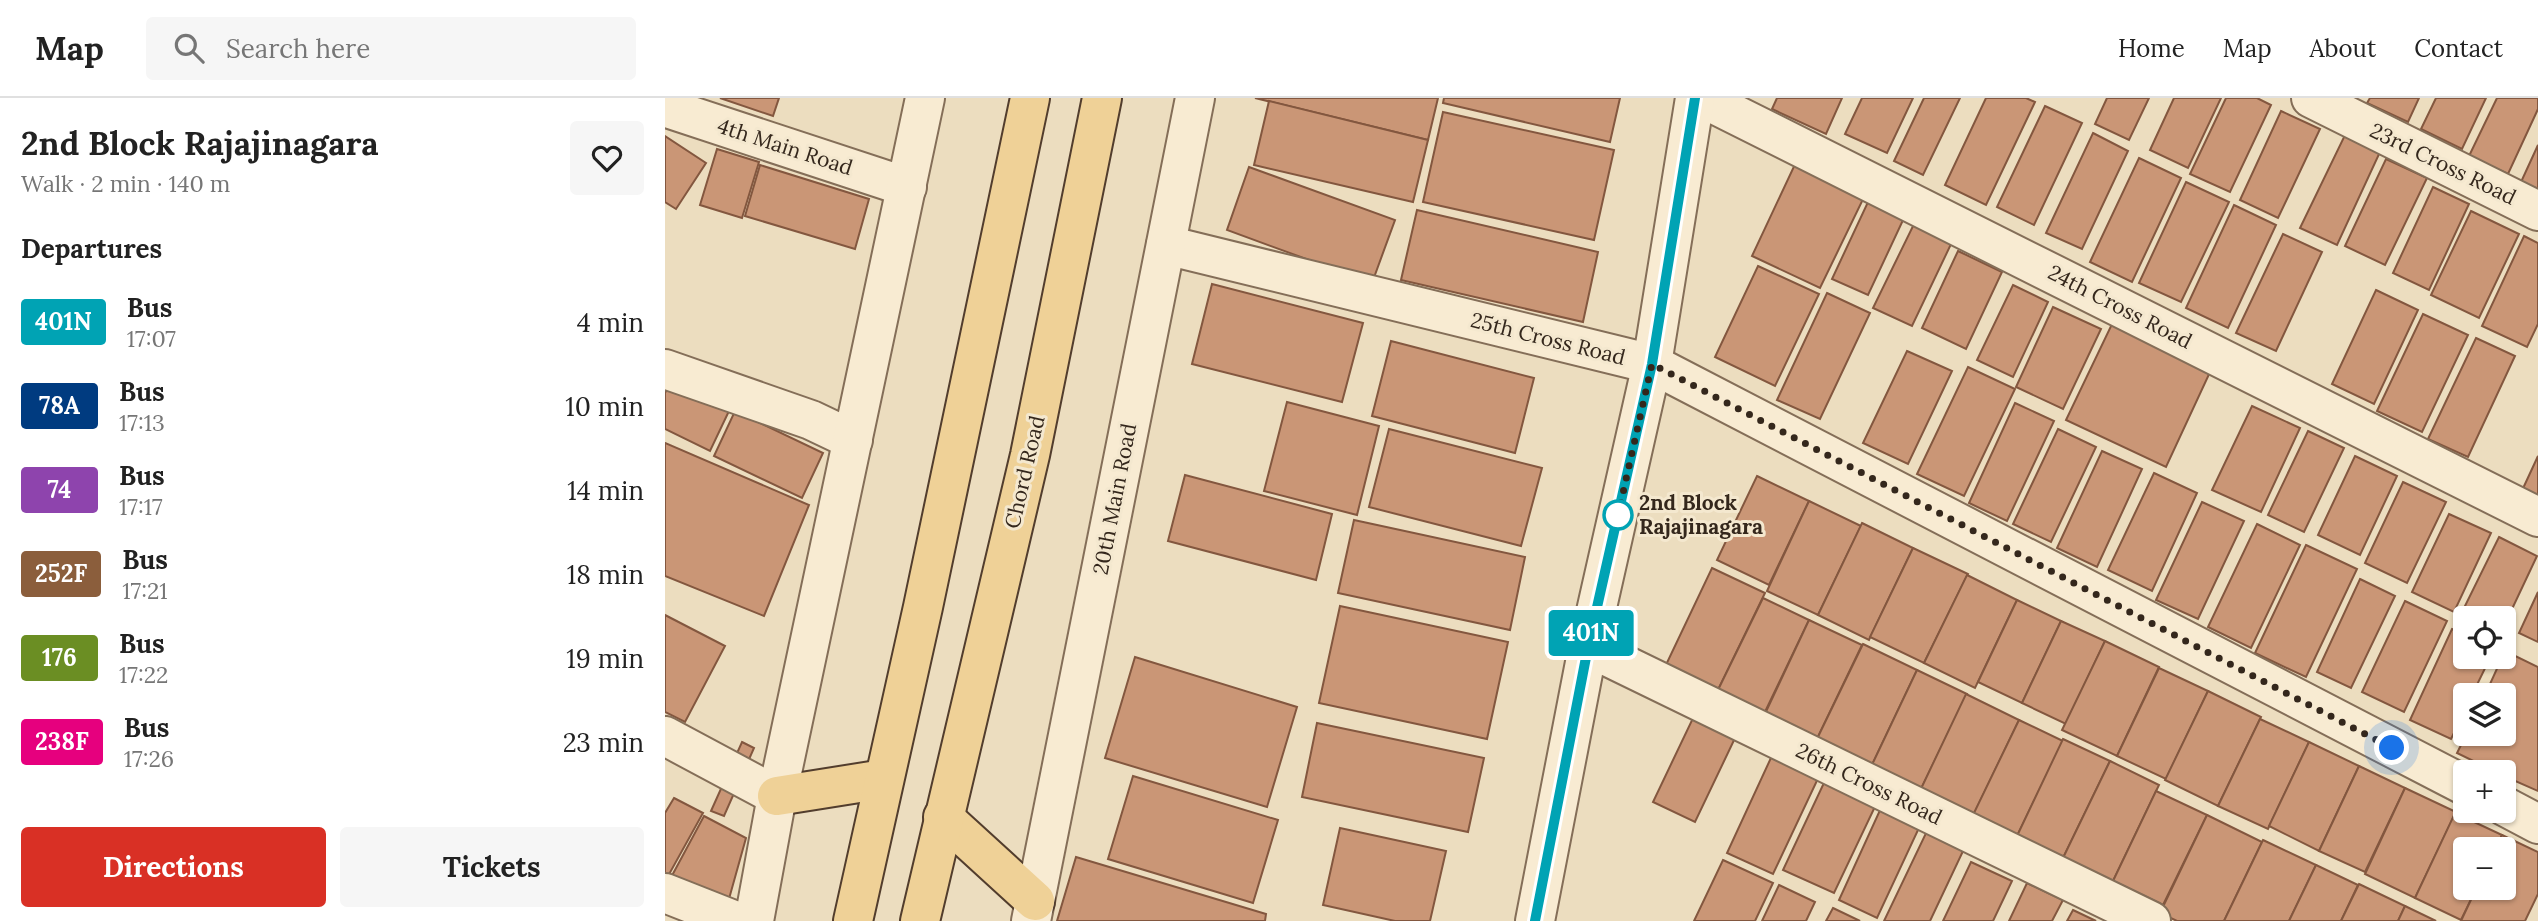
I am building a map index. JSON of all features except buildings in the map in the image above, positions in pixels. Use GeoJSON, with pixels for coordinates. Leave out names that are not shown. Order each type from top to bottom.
{"type":"FeatureCollection","features":[{"type":"Feature","properties":{"kind":"main road"},"geometry":{"type":"LineString","coordinates":[[853,921],[923,607],[1027,101]]}},
{"type":"Feature","properties":{"kind":"main road","name":"Chord Road"},"geometry":{"type":"LineString","coordinates":[[920,921],[1030,455],[1104,107]]}},
{"type":"Feature","properties":{"kind":"main road"},"geometry":{"type":"LineString","coordinates":[[778,796],[884,779]]}},
{"type":"Feature","properties":{"kind":"main road"},"geometry":{"type":"LineString","coordinates":[[943,817],[1033,911]]}},
{"type":"Feature","properties":{"kind":"street"},"geometry":{"type":"LineString","coordinates":[[754,921],[925,98]]}},
{"type":"Feature","properties":{"kind":"street","name":"20th Main Road"},"geometry":{"type":"LineString","coordinates":[[1033,911],[1195,98]]}},
{"type":"Feature","properties":{"kind":"street"},"geometry":{"type":"LineString","coordinates":[[1543,918],[1588,647],[1652,364],[1695,98]]}},
{"type":"Feature","properties":{"kind":"street","name":"24th Cross Road"},"geometry":{"type":"LineString","coordinates":[[1702,98],[2538,517]]}},
{"type":"Feature","properties":{"kind":"street","name":"23rd Cross Road"},"geometry":{"type":"LineString","coordinates":[[2311,98],[2538,211]]}},
{"type":"Feature","properties":{"kind":"street","name":"4th Main Road"},"geometry":{"type":"LineString","coordinates":[[665,105],[670,109],[907,187]]}},
{"type":"Feature","properties":{"kind":"street","name":"25th Cross Road"},"geometry":{"type":"LineString","coordinates":[[1166,245],[1652,364],[2453,779]]}},
{"type":"Feature","properties":{"kind":"street"},"geometry":{"type":"LineString","coordinates":[[665,369],[810,420],[853,440]]}},
{"type":"Feature","properties":{"kind":"street","name":"26th Cross Road"},"geometry":{"type":"LineString","coordinates":[[1588,647],[2151,921]]}},
{"type":"Feature","properties":{"kind":"street"},"geometry":{"type":"LineString","coordinates":[[665,736],[778,796]]}},
{"type":"Feature","properties":{"kind":"street"},"geometry":{"type":"LineString","coordinates":[[2516,812],[2538,824]]}},
{"type":"Feature","properties":{"kind":"street"},"geometry":{"type":"LineString","coordinates":[[665,893],[736,921]]}},
{"type":"Feature","properties":{"kind":"bus line","name":"401N"},"geometry":{"type":"LineString","coordinates":[[1535,921],[1588,647],[1652,364],[1695,98]]}},
{"type":"Feature","properties":{"kind":"place","name":"2nd Block Rajajinagara"},"geometry":{"type":"Point","coordinates":[1618,515]}},
{"type":"Feature","properties":{"kind":"route"},"geometry":{"type":"LineString","coordinates":[[1618,515],[1652,364],[2392,748]]}}]}
